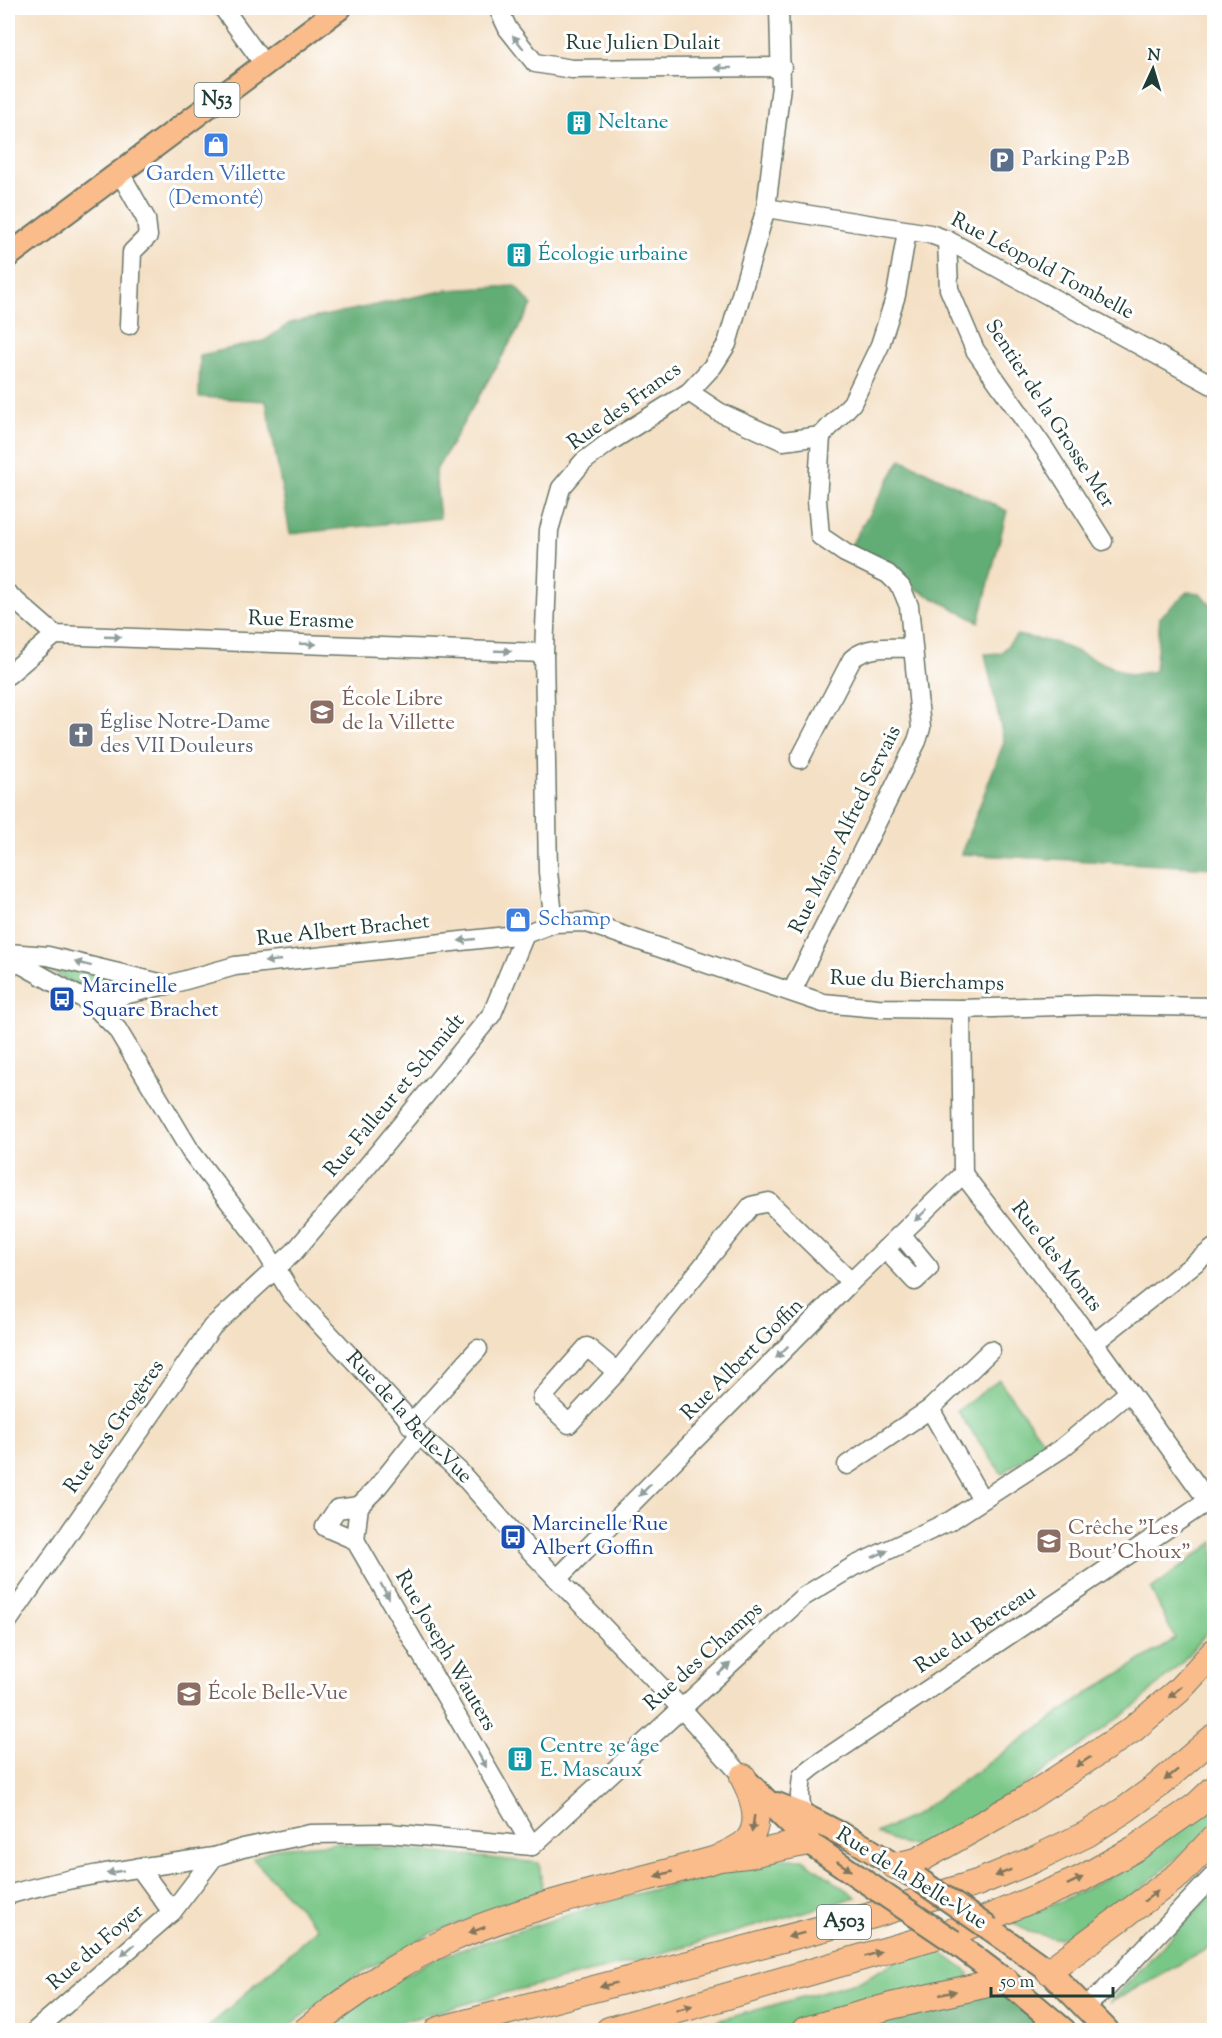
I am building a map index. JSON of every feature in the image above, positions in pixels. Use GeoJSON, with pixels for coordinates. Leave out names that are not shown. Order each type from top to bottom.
{"type":"FeatureCollection","features":[{"type":"Feature","properties":{"kind":"highway"},"geometry":{"type":"LineString","coordinates":[[895,1866],[917,1861],[1023,1802],[1132,1730],[1178,1691],[1215,1652]]}},
{"type":"Feature","properties":{"kind":"highway","name":"A503"},"geometry":{"type":"LineString","coordinates":[[438,2031],[870,1916],[977,1883],[1033,1860],[1087,1833],[1156,1787],[1215,1737]]}},
{"type":"Feature","properties":{"kind":"highway"},"geometry":{"type":"LineString","coordinates":[[720,1858],[740,1847],[753,1832],[753,1797],[743,1777]]}},
{"type":"Feature","properties":{"kind":"highway","name":"A503"},"geometry":{"type":"LineString","coordinates":[[611,2030],[964,1928],[1081,1879],[1127,1853],[1196,1806],[1215,1789]]}},
{"type":"Feature","properties":{"kind":"highway"},"geometry":{"type":"LineString","coordinates":[[1049,1971],[1180,1874],[1215,1838]]}},
{"type":"Feature","properties":{"kind":"highway"},"geometry":{"type":"LineString","coordinates":[[306,2031],[353,1994],[448,1941],[513,1916],[720,1858],[747,1855],[808,1842]]}},
{"type":"Feature","properties":{"kind":"highway"},"geometry":{"type":"LineString","coordinates":[[804,2031],[891,2006],[1005,1980]]}},
{"type":"Feature","properties":{"kind":"main road","name":"N53"},"geometry":{"type":"LineString","coordinates":[[8,256],[340,8]]}},
{"type":"Feature","properties":{"kind":"main road","name":"Rue de la Belle-Vue"},"geometry":{"type":"LineString","coordinates":[[743,1777],[808,1842],[953,1941],[1005,1980],[1060,2027]]}},
{"type":"Feature","properties":{"kind":"main road","name":"Rue de la Belle-Vue"},"geometry":{"type":"LineString","coordinates":[[767,1800],[846,1836],[918,1879],[1049,1971],[1107,2031]]}},
{"type":"Feature","properties":{"kind":"main road"},"geometry":{"type":"LineString","coordinates":[[808,1842],[846,1836]]}},
{"type":"Feature","properties":{"kind":"main road"},"geometry":{"type":"LineString","coordinates":[[876,1889],[895,1866]]}},
{"type":"Feature","properties":{"kind":"main road"},"geometry":{"type":"LineString","coordinates":[[1005,1980],[1049,1971]]}},
{"type":"Feature","properties":{"kind":"main road"},"geometry":{"type":"LineString","coordinates":[[1060,2027],[1085,2006]]}},
{"type":"Feature","properties":{"kind":"street"},"geometry":{"type":"LineString","coordinates":[[223,8],[264,64]]}},
{"type":"Feature","properties":{"kind":"street","name":"Rue Julien Dulait"},"geometry":{"type":"LineString","coordinates":[[498,8],[508,30],[535,63],[572,69],[782,67]]}},
{"type":"Feature","properties":{"kind":"street","name":"Rue des Francs"},"geometry":{"type":"LineString","coordinates":[[554,923],[548,872],[544,653],[549,530],[561,488],[583,462],[608,443],[689,392],[713,366],[728,344],[766,208],[782,67],[779,8]]}},
{"type":"Feature","properties":{"kind":"street"},"geometry":{"type":"LineString","coordinates":[[120,173],[146,219],[148,236],[132,252],[129,325]]}},
{"type":"Feature","properties":{"kind":"street","name":"Rue Léopold Tombelle"},"geometry":{"type":"LineString","coordinates":[[766,208],[930,234],[947,240],[1215,386]]}},
{"type":"Feature","properties":{"kind":"street"},"geometry":{"type":"LineString","coordinates":[[689,392],[718,412],[783,441],[821,436],[852,403],[880,345],[896,295],[907,231]]}},
{"type":"Feature","properties":{"kind":"street","name":"Sentier de la Grosse Mer"},"geometry":{"type":"LineString","coordinates":[[947,240],[949,289],[975,350],[1046,451],[1104,542]]}},
{"type":"Feature","properties":{"kind":"street","name":"Rue Major Alfred Servais"},"geometry":{"type":"LineString","coordinates":[[792,991],[917,741],[921,728],[909,606],[901,587],[888,574],[845,553],[819,536],[817,500],[821,436]]}},
{"type":"Feature","properties":{"kind":"street"},"geometry":{"type":"LineString","coordinates":[[8,594],[55,635],[8,675]]}},
{"type":"Feature","properties":{"kind":"street","name":"Rue Erasme"},"geometry":{"type":"LineString","coordinates":[[55,635],[544,653]]}},
{"type":"Feature","properties":{"kind":"street"},"geometry":{"type":"LineString","coordinates":[[800,759],[852,659],[858,653],[867,650],[912,648]]}},
{"type":"Feature","properties":{"kind":"street","name":"Rue du Bierchamps"},"geometry":{"type":"LineString","coordinates":[[525,934],[554,923],[584,922],[823,1003],[878,1008],[961,1009],[1094,1005],[1215,1007]]}},
{"type":"Feature","properties":{"kind":"street","name":"Rue Albert Brachet"},"geometry":{"type":"LineString","coordinates":[[8,955],[91,1003],[235,966],[525,934]]}},
{"type":"Feature","properties":{"kind":"street","name":"Rue Falleur et Schmidt"},"geometry":{"type":"LineString","coordinates":[[275,1270],[294,1252],[352,1184],[492,1014],[525,934]]}},
{"type":"Feature","properties":{"kind":"street","name":"Rue Albert Brachet"},"geometry":{"type":"LineString","coordinates":[[8,955],[48,956],[168,985]]}},
{"type":"Feature","properties":{"kind":"street","name":"Rue de la Belle-Vue"},"geometry":{"type":"LineString","coordinates":[[91,1003],[117,1029],[191,1152],[258,1239],[291,1293],[402,1412],[414,1430],[456,1468],[743,1777]]}},
{"type":"Feature","properties":{"kind":"street"},"geometry":{"type":"LineString","coordinates":[[961,1009],[963,1174]]}},
{"type":"Feature","properties":{"kind":"street","name":"Rue Albert Goffin"},"geometry":{"type":"LineString","coordinates":[[557,1579],[851,1282],[963,1174]]}},
{"type":"Feature","properties":{"kind":"street","name":"Rue des Monts"},"geometry":{"type":"LineString","coordinates":[[963,1174],[1094,1343],[1208,1501]]}},
{"type":"Feature","properties":{"kind":"street"},"geometry":{"type":"LineString","coordinates":[[617,1372],[751,1206],[770,1202],[851,1282]]}},
{"type":"Feature","properties":{"kind":"street"},"geometry":{"type":"LineString","coordinates":[[885,1250],[915,1281],[929,1268],[901,1234]]}},
{"type":"Feature","properties":{"kind":"street"},"geometry":{"type":"LineString","coordinates":[[1094,1343],[1215,1248]]}},
{"type":"Feature","properties":{"kind":"street","name":"Rue des Grogères"},"geometry":{"type":"LineString","coordinates":[[8,1621],[212,1327],[275,1270]]}},
{"type":"Feature","properties":{"kind":"street"},"geometry":{"type":"LineString","coordinates":[[359,1506],[356,1540],[324,1527],[337,1509],[359,1506],[376,1489],[414,1430],[478,1349]]}},
{"type":"Feature","properties":{"kind":"street"},"geometry":{"type":"LineString","coordinates":[[847,1465],[930,1409],[992,1350]]}},
{"type":"Feature","properties":{"kind":"street","name":"Rue des Champs"},"geometry":{"type":"LineString","coordinates":[[532,1846],[803,1598],[854,1566],[950,1521],[1061,1449],[1129,1392]]}},
{"type":"Feature","properties":{"kind":"street"},"geometry":{"type":"LineString","coordinates":[[930,1409],[982,1500]]}},
{"type":"Feature","properties":{"kind":"street","name":"Rue du Berceau"},"geometry":{"type":"LineString","coordinates":[[802,1814],[800,1795],[802,1776],[813,1767],[1208,1501]]}},
{"type":"Feature","properties":{"kind":"street","name":"Rue Joseph Wauters"},"geometry":{"type":"LineString","coordinates":[[356,1540],[532,1846]]}},
{"type":"Feature","properties":{"kind":"street"},"geometry":{"type":"LineString","coordinates":[[8,1894],[139,1867],[214,1857],[243,1848],[310,1834],[389,1833],[532,1846]]}},
{"type":"Feature","properties":{"kind":"street"},"geometry":{"type":"LineString","coordinates":[[172,1912],[214,1857]]}},
{"type":"Feature","properties":{"kind":"street","name":"Rue du Foyer"},"geometry":{"type":"LineString","coordinates":[[36,2031],[172,1912],[139,1867]]}},
{"type":"Feature","properties":{"kind":"street"},"geometry":{"type":"LineString","coordinates":[[1085,2006],[1105,1990],[1215,1875]]}},
{"type":"Feature","properties":{"kind":"green space"},"geometry":{"type":"Polygon","coordinates":[[[515,286],[532,305],[435,472],[440,518],[290,534],[266,401],[199,397],[200,355],[264,341],[290,323],[447,290],[515,286]]]}},
{"type":"Feature","properties":{"kind":"green space"},"geometry":{"type":"Polygon","coordinates":[[[901,459],[1007,511],[979,622],[888,574],[851,545],[901,459]]]}},
{"type":"Feature","properties":{"kind":"green space"},"geometry":{"type":"Polygon","coordinates":[[[1188,592],[1200,593],[1214,608],[1214,868],[961,854],[1004,742],[985,654],[1001,653],[1017,635],[1057,643],[1130,675],[1155,671],[1160,617],[1188,592]]]}},
{"type":"Feature","properties":{"kind":"green space"},"geometry":{"type":"Polygon","coordinates":[[[43,963],[124,980],[124,990],[80,986],[42,967],[43,963]]]}},
{"type":"Feature","properties":{"kind":"green space"},"geometry":{"type":"Polygon","coordinates":[[[999,1380],[1045,1443],[1002,1474],[957,1411],[999,1380]]]}},
{"type":"Feature","properties":{"kind":"green space"},"geometry":{"type":"Polygon","coordinates":[[[1214,1542],[1214,1624],[1182,1662],[1138,1704],[999,1804],[923,1845],[905,1845],[876,1833],[913,1816],[1087,1694],[1175,1639],[1151,1589],[1214,1542]]]}},
{"type":"Feature","properties":{"kind":"green space"},"geometry":{"type":"Polygon","coordinates":[[[1214,1804],[1214,1826],[1111,1914],[1086,1932],[1055,1938],[1029,1932],[1011,1922],[1053,1905],[1107,1878],[1214,1804]]]}},
{"type":"Feature","properties":{"kind":"green space"},"geometry":{"type":"Polygon","coordinates":[[[337,1843],[539,1863],[543,1891],[430,1934],[356,1976],[284,2030],[205,2030],[318,1928],[253,1859],[276,1848],[337,1843]]]}},
{"type":"Feature","properties":{"kind":"green space"},"geometry":{"type":"Polygon","coordinates":[[[771,1859],[803,1859],[856,1897],[617,1966],[508,1992],[373,2030],[321,2030],[381,1988],[436,1958],[613,1900],[771,1859]]]}},
{"type":"Feature","properties":{"kind":"green space"},"geometry":{"type":"Polygon","coordinates":[[[1214,1892],[1214,1945],[1109,2003],[1214,1892]]]}},
{"type":"Feature","properties":{"kind":"green space"},"geometry":{"type":"Polygon","coordinates":[[[935,1948],[969,1973],[966,1982],[880,2000],[774,2030],[685,2030],[863,1980],[896,1961],[935,1948]]]}},
{"type":"Feature","properties":{"kind":"green space"},"geometry":{"type":"Polygon","coordinates":[[[1005,1980],[1064,2030],[805,2030],[1005,1980]]]}},
{"type":"Feature","properties":{"kind":"place","name":"Neltane"},"geometry":{"type":"Point","coordinates":[579,123]}},
{"type":"Feature","properties":{"kind":"place","name":"Garden Villette (Demonté)"},"geometry":{"type":"Point","coordinates":[216,145]}},
{"type":"Feature","properties":{"kind":"place","name":"Parking P2B"},"geometry":{"type":"Point","coordinates":[1002,160]}},
{"type":"Feature","properties":{"kind":"place","name":"Écologie urbaine"},"geometry":{"type":"Point","coordinates":[519,255]}},
{"type":"Feature","properties":{"kind":"place","name":"École Libre de la Villette"},"geometry":{"type":"Point","coordinates":[322,712]}},
{"type":"Feature","properties":{"kind":"place","name":"Église Notre-Dame des VII Douleurs"},"geometry":{"type":"Point","coordinates":[81,735]}},
{"type":"Feature","properties":{"kind":"place","name":"Schamp"},"geometry":{"type":"Point","coordinates":[518,920]}},
{"type":"Feature","properties":{"kind":"place","name":"Marcinelle Square Brachet"},"geometry":{"type":"Point","coordinates":[62,999]}},
{"type":"Feature","properties":{"kind":"place","name":"Marcinelle Rue Albert Goffin"},"geometry":{"type":"Point","coordinates":[513,1537]}},
{"type":"Feature","properties":{"kind":"place","name":"Crêche \"Les Bout'Choux\""},"geometry":{"type":"Point","coordinates":[1049,1541]}},
{"type":"Feature","properties":{"kind":"place","name":"École Belle-Vue"},"geometry":{"type":"Point","coordinates":[189,1694]}},
{"type":"Feature","properties":{"kind":"place","name":"Centre 3e âge E. Mascaux"},"geometry":{"type":"Point","coordinates":[520,1759]}}]}
